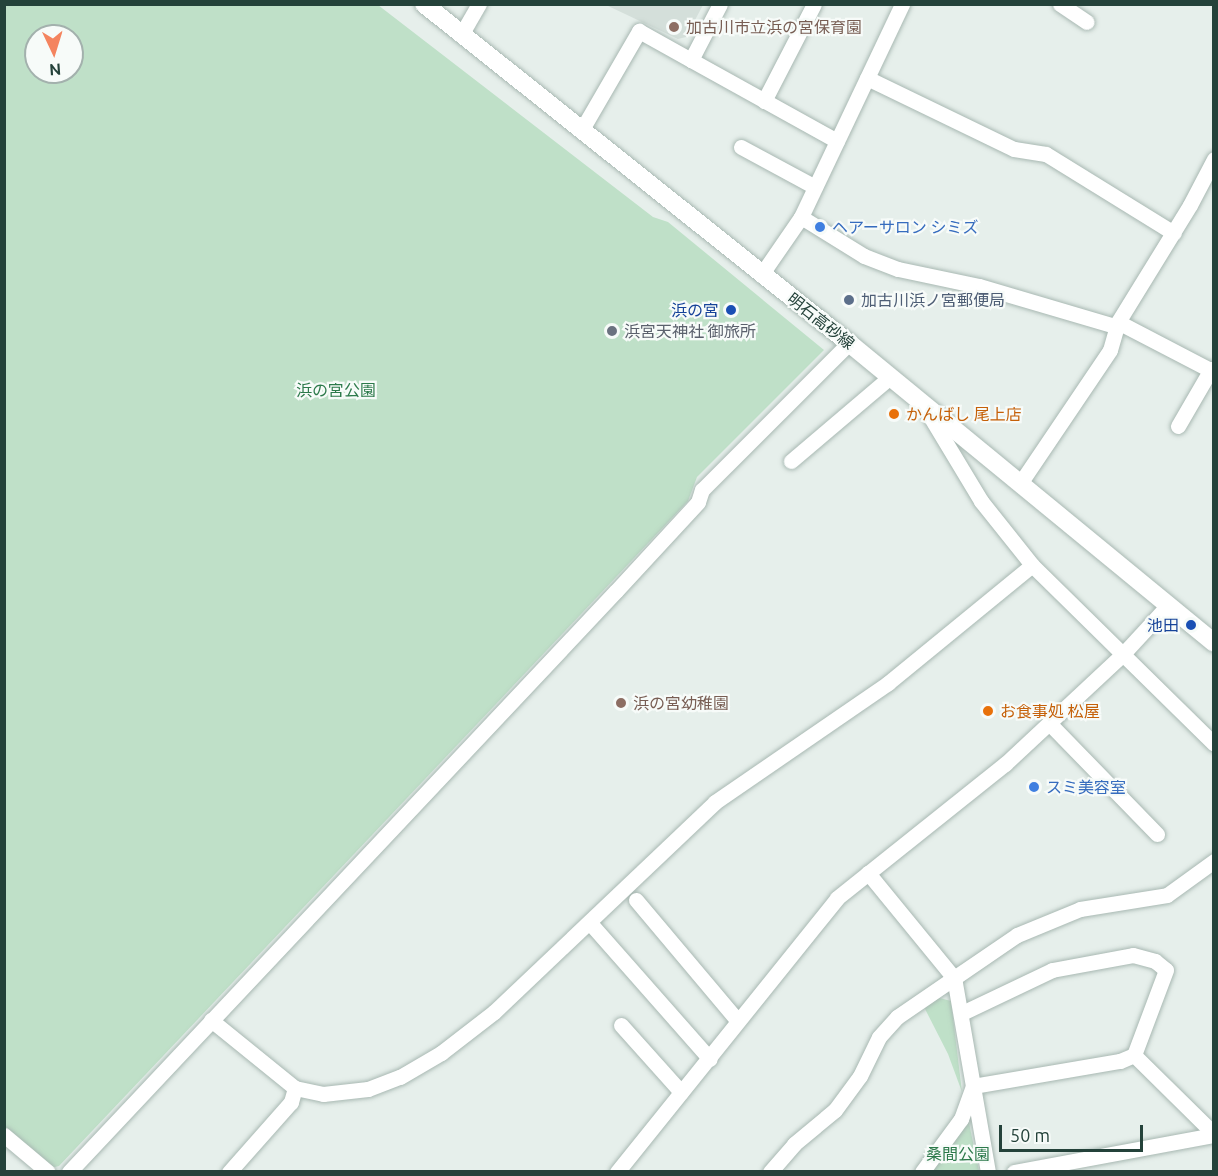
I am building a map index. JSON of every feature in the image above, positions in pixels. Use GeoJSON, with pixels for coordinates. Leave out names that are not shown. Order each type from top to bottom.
{"type":"FeatureCollection","features":[{"type":"Feature","properties":{"kind":"main road","name":"明石高砂線"},"geometry":{"type":"LineString","coordinates":[[424,4],[849,343],[1214,642]]}},
{"type":"Feature","properties":{"kind":"street"},"geometry":{"type":"LineString","coordinates":[[461,35],[478,4]]}},
{"type":"Feature","properties":{"kind":"street"},"geometry":{"type":"LineString","coordinates":[[691,60],[720,4]]}},
{"type":"Feature","properties":{"kind":"street"},"geometry":{"type":"LineString","coordinates":[[764,101],[814,4]]}},
{"type":"Feature","properties":{"kind":"street"},"geometry":{"type":"LineString","coordinates":[[761,275],[801,217],[902,4]]}},
{"type":"Feature","properties":{"kind":"street"},"geometry":{"type":"LineString","coordinates":[[1060,4],[1087,22]]}},
{"type":"Feature","properties":{"kind":"street"},"geometry":{"type":"LineString","coordinates":[[581,131],[639,31],[837,141]]}},
{"type":"Feature","properties":{"kind":"street"},"geometry":{"type":"LineString","coordinates":[[867,78],[1014,150],[1046,154],[1174,233]]}},
{"type":"Feature","properties":{"kind":"street"},"geometry":{"type":"LineString","coordinates":[[741,147],[815,187]]}},
{"type":"Feature","properties":{"kind":"street"},"geometry":{"type":"LineString","coordinates":[[1021,482],[1110,350],[1116,324],[1174,233],[1214,159]]}},
{"type":"Feature","properties":{"kind":"street"},"geometry":{"type":"LineString","coordinates":[[801,217],[864,256],[898,269],[979,286],[1116,324],[1212,370],[1178,426]]}},
{"type":"Feature","properties":{"kind":"street"},"geometry":{"type":"LineString","coordinates":[[69,1172],[616,591],[698,501],[702,490],[849,343]]}},
{"type":"Feature","properties":{"kind":"street"},"geometry":{"type":"LineString","coordinates":[[791,460],[890,377]]}},
{"type":"Feature","properties":{"kind":"street"},"geometry":{"type":"LineString","coordinates":[[922,403],[981,501],[1032,565],[1214,744]]}},
{"type":"Feature","properties":{"kind":"street"},"geometry":{"type":"LineString","coordinates":[[211,1020],[295,1088],[323,1094],[345,1093],[400,1077],[477,1027],[590,923],[715,802],[888,683],[1032,565]]}},
{"type":"Feature","properties":{"kind":"street"},"geometry":{"type":"LineString","coordinates":[[617,1172],[710,1059],[736,1020],[837,898],[1005,764],[1122,655],[1169,604]]}},
{"type":"Feature","properties":{"kind":"street"},"geometry":{"type":"LineString","coordinates":[[1049,723],[1157,834]]}},
{"type":"Feature","properties":{"kind":"street"},"geometry":{"type":"LineString","coordinates":[[770,1172],[794,1144],[835,1110],[860,1076],[879,1037],[897,1017],[1017,935],[1080,909],[1167,895],[1214,861]]}},
{"type":"Feature","properties":{"kind":"street"},"geometry":{"type":"LineString","coordinates":[[868,873],[954,978],[962,1013],[988,1172]]}},
{"type":"Feature","properties":{"kind":"street"},"geometry":{"type":"LineString","coordinates":[[636,900],[736,1020]]}},
{"type":"Feature","properties":{"kind":"street"},"geometry":{"type":"LineString","coordinates":[[590,923],[710,1059]]}},
{"type":"Feature","properties":{"kind":"street"},"geometry":{"type":"LineString","coordinates":[[962,1013],[1052,970],[1133,955],[1155,961],[1166,970],[1134,1055],[1120,1061],[973,1086]]}},
{"type":"Feature","properties":{"kind":"street"},"geometry":{"type":"LineString","coordinates":[[621,1025],[681,1092]]}},
{"type":"Feature","properties":{"kind":"street"},"geometry":{"type":"LineString","coordinates":[[1134,1055],[1214,1135]]}},
{"type":"Feature","properties":{"kind":"street"},"geometry":{"type":"LineString","coordinates":[[922,1172],[961,1119],[973,1086]]}},
{"type":"Feature","properties":{"kind":"street"},"geometry":{"type":"LineString","coordinates":[[235,1170],[291,1102],[295,1088]]}},
{"type":"Feature","properties":{"kind":"street"},"geometry":{"type":"LineString","coordinates":[[4,1135],[48,1172]]}},
{"type":"Feature","properties":{"kind":"street"},"geometry":{"type":"LineString","coordinates":[[1014,1172],[1214,1135]]}},
{"type":"Feature","properties":{"kind":"shaded area","name":"加古川市立浜の宮保育園"},"geometry":{"type":"Polygon","coordinates":[[[606,5],[703,5],[686,37],[678,39],[606,5]]]}},
{"type":"Feature","properties":{"kind":"green space","name":"浜の宮公園"},"geometry":{"type":"Polygon","coordinates":[[[4,5],[378,5],[653,217],[668,222],[824,350],[697,477],[688,501],[59,1166],[51,1168],[4,1130],[4,5]]]}},
{"type":"Feature","properties":{"kind":"green space"},"geometry":{"type":"Polygon","coordinates":[[[936,997],[951,1001],[962,1092],[948,1054],[924,1007],[936,997]]]}},
{"type":"Feature","properties":{"kind":"green space","name":"桑間公園"},"geometry":{"type":"Polygon","coordinates":[[[961,1123],[969,1123],[979,1171],[925,1172],[961,1123]]]}},
{"type":"Feature","properties":{"kind":"place","name":"加古川市立浜の宮保育園"},"geometry":{"type":"Point","coordinates":[674,27]}},
{"type":"Feature","properties":{"kind":"place","name":"ヘアーサロン シミズ"},"geometry":{"type":"Point","coordinates":[820,227]}},
{"type":"Feature","properties":{"kind":"place","name":"加古川浜ノ宮郵便局"},"geometry":{"type":"Point","coordinates":[849,300]}},
{"type":"Feature","properties":{"kind":"place","name":"浜の宮"},"geometry":{"type":"Point","coordinates":[731,310]}},
{"type":"Feature","properties":{"kind":"place","name":"浜宮天神社 御旅所"},"geometry":{"type":"Point","coordinates":[612,331]}},
{"type":"Feature","properties":{"kind":"place","name":"かんばし 尾上店"},"geometry":{"type":"Point","coordinates":[894,414]}},
{"type":"Feature","properties":{"kind":"place","name":"池田"},"geometry":{"type":"Point","coordinates":[1191,625]}},
{"type":"Feature","properties":{"kind":"place","name":"浜の宮幼稚園"},"geometry":{"type":"Point","coordinates":[621,703]}},
{"type":"Feature","properties":{"kind":"place","name":"お食事処 松屋"},"geometry":{"type":"Point","coordinates":[988,711]}},
{"type":"Feature","properties":{"kind":"place","name":"スミ美容室"},"geometry":{"type":"Point","coordinates":[1034,787]}}]}
